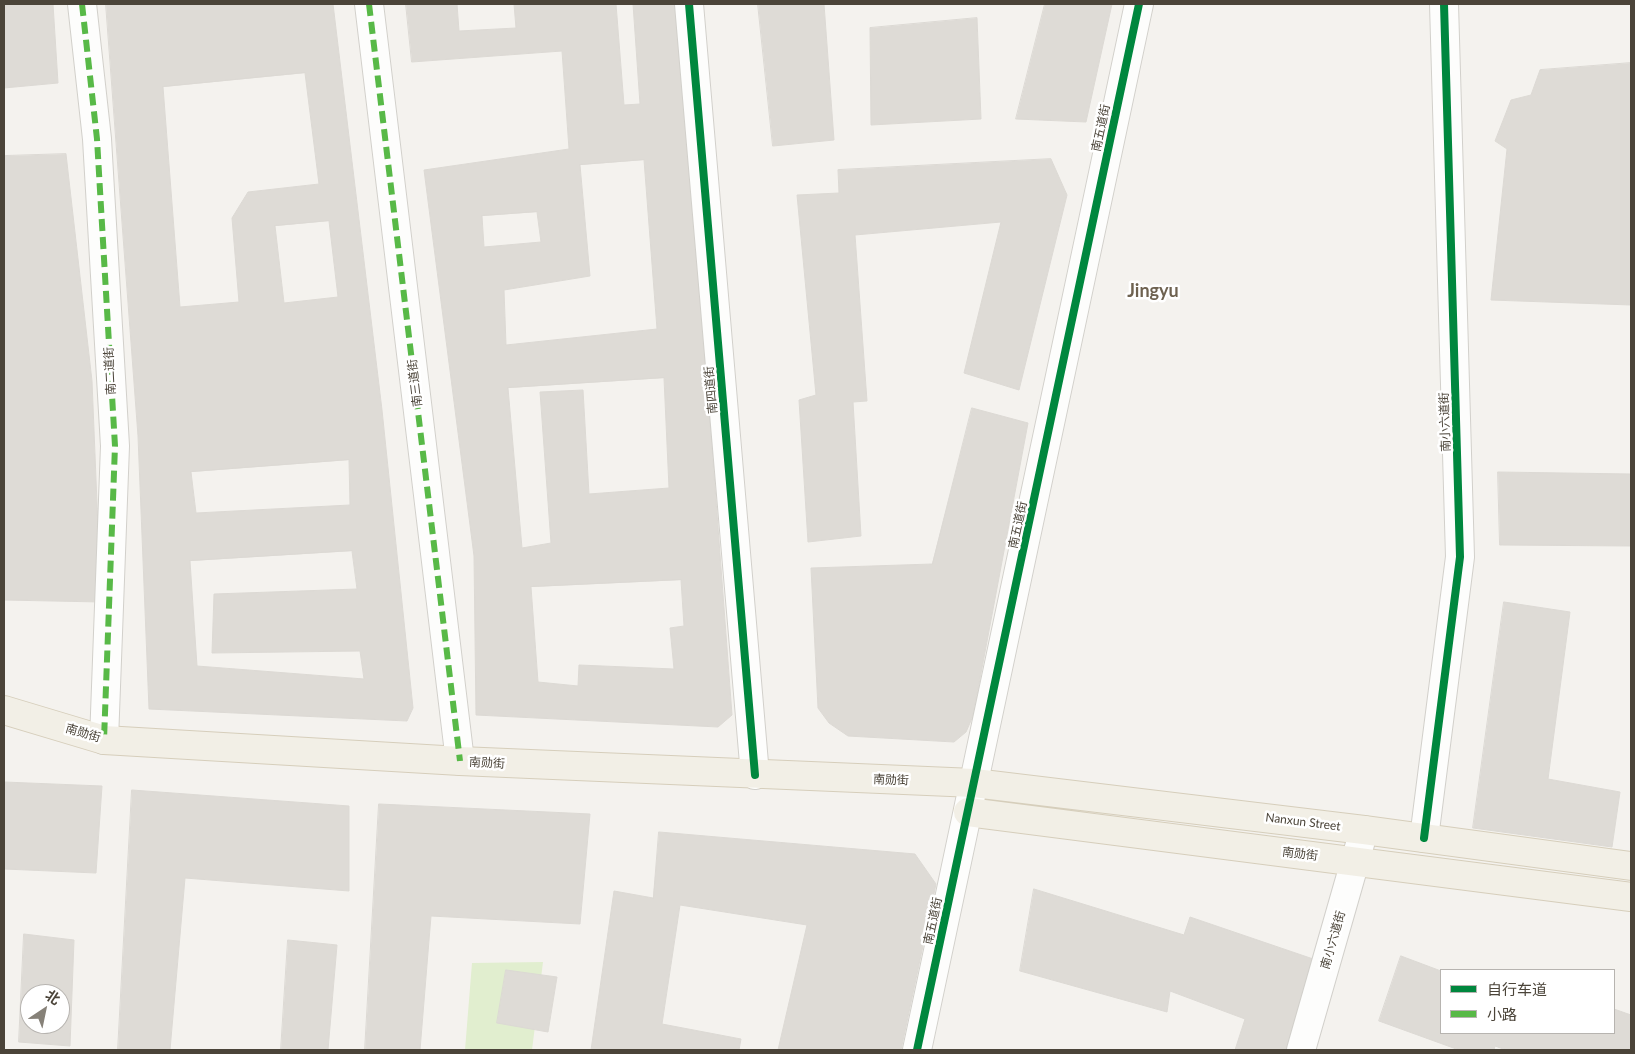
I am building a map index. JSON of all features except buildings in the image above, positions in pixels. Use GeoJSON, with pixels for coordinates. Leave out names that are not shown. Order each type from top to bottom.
{"type":"FeatureCollection","features":[{"type":"Feature","properties":{"kind":"main road","name":"南勋街"},"geometry":{"type":"LineString","coordinates":[[4,710],[104,740],[460,761],[974,783]]}},
{"type":"Feature","properties":{"kind":"main road","name":"Nanxun Street"},"geometry":{"type":"LineString","coordinates":[[974,783],[1364,830],[1631,866]]}},
{"type":"Feature","properties":{"kind":"main road","name":"南勋街"},"geometry":{"type":"LineString","coordinates":[[968,812],[1631,897]]}},
{"type":"Feature","properties":{"kind":"street","name":"南二道街"},"geometry":{"type":"LineString","coordinates":[[82,4],[96,139],[115,446],[104,740]]}},
{"type":"Feature","properties":{"kind":"street","name":"南三道街"},"geometry":{"type":"LineString","coordinates":[[369,4],[460,761]]}},
{"type":"Feature","properties":{"kind":"street","name":"南四道街"},"geometry":{"type":"LineString","coordinates":[[689,4],[755,775]]}},
{"type":"Feature","properties":{"kind":"street","name":"南五道街"},"geometry":{"type":"LineString","coordinates":[[917,1050],[1139,4]]}},
{"type":"Feature","properties":{"kind":"street","name":"南小六道街"},"geometry":{"type":"LineString","coordinates":[[1424,838],[1460,557],[1444,4]]}},
{"type":"Feature","properties":{"kind":"street","name":"南小六道街"},"geometry":{"type":"LineString","coordinates":[[1301,1050],[1364,830]]}},
{"type":"Feature","properties":{"kind":"green space"},"geometry":{"type":"Polygon","coordinates":[[[543,962],[532,1050],[465,1050],[472,963],[543,962]]]}},
{"type":"Feature","properties":{"kind":"marked path"},"geometry":{"type":"LineString","coordinates":[[82,4],[97,139],[115,446],[104,740]]}},
{"type":"Feature","properties":{"kind":"marked path"},"geometry":{"type":"LineString","coordinates":[[369,4],[460,761]]}},
{"type":"Feature","properties":{"kind":"cycle path"},"geometry":{"type":"LineString","coordinates":[[689,4],[755,775]]}},
{"type":"Feature","properties":{"kind":"cycle path"},"geometry":{"type":"LineString","coordinates":[[917,1050],[1139,4]]}},
{"type":"Feature","properties":{"kind":"cycle path"},"geometry":{"type":"LineString","coordinates":[[1424,838],[1460,557],[1444,4]]}},
{"type":"Feature","properties":{"kind":"district","name":"Jingyu"},"geometry":{"type":"Point","coordinates":[1153,291]}}]}
